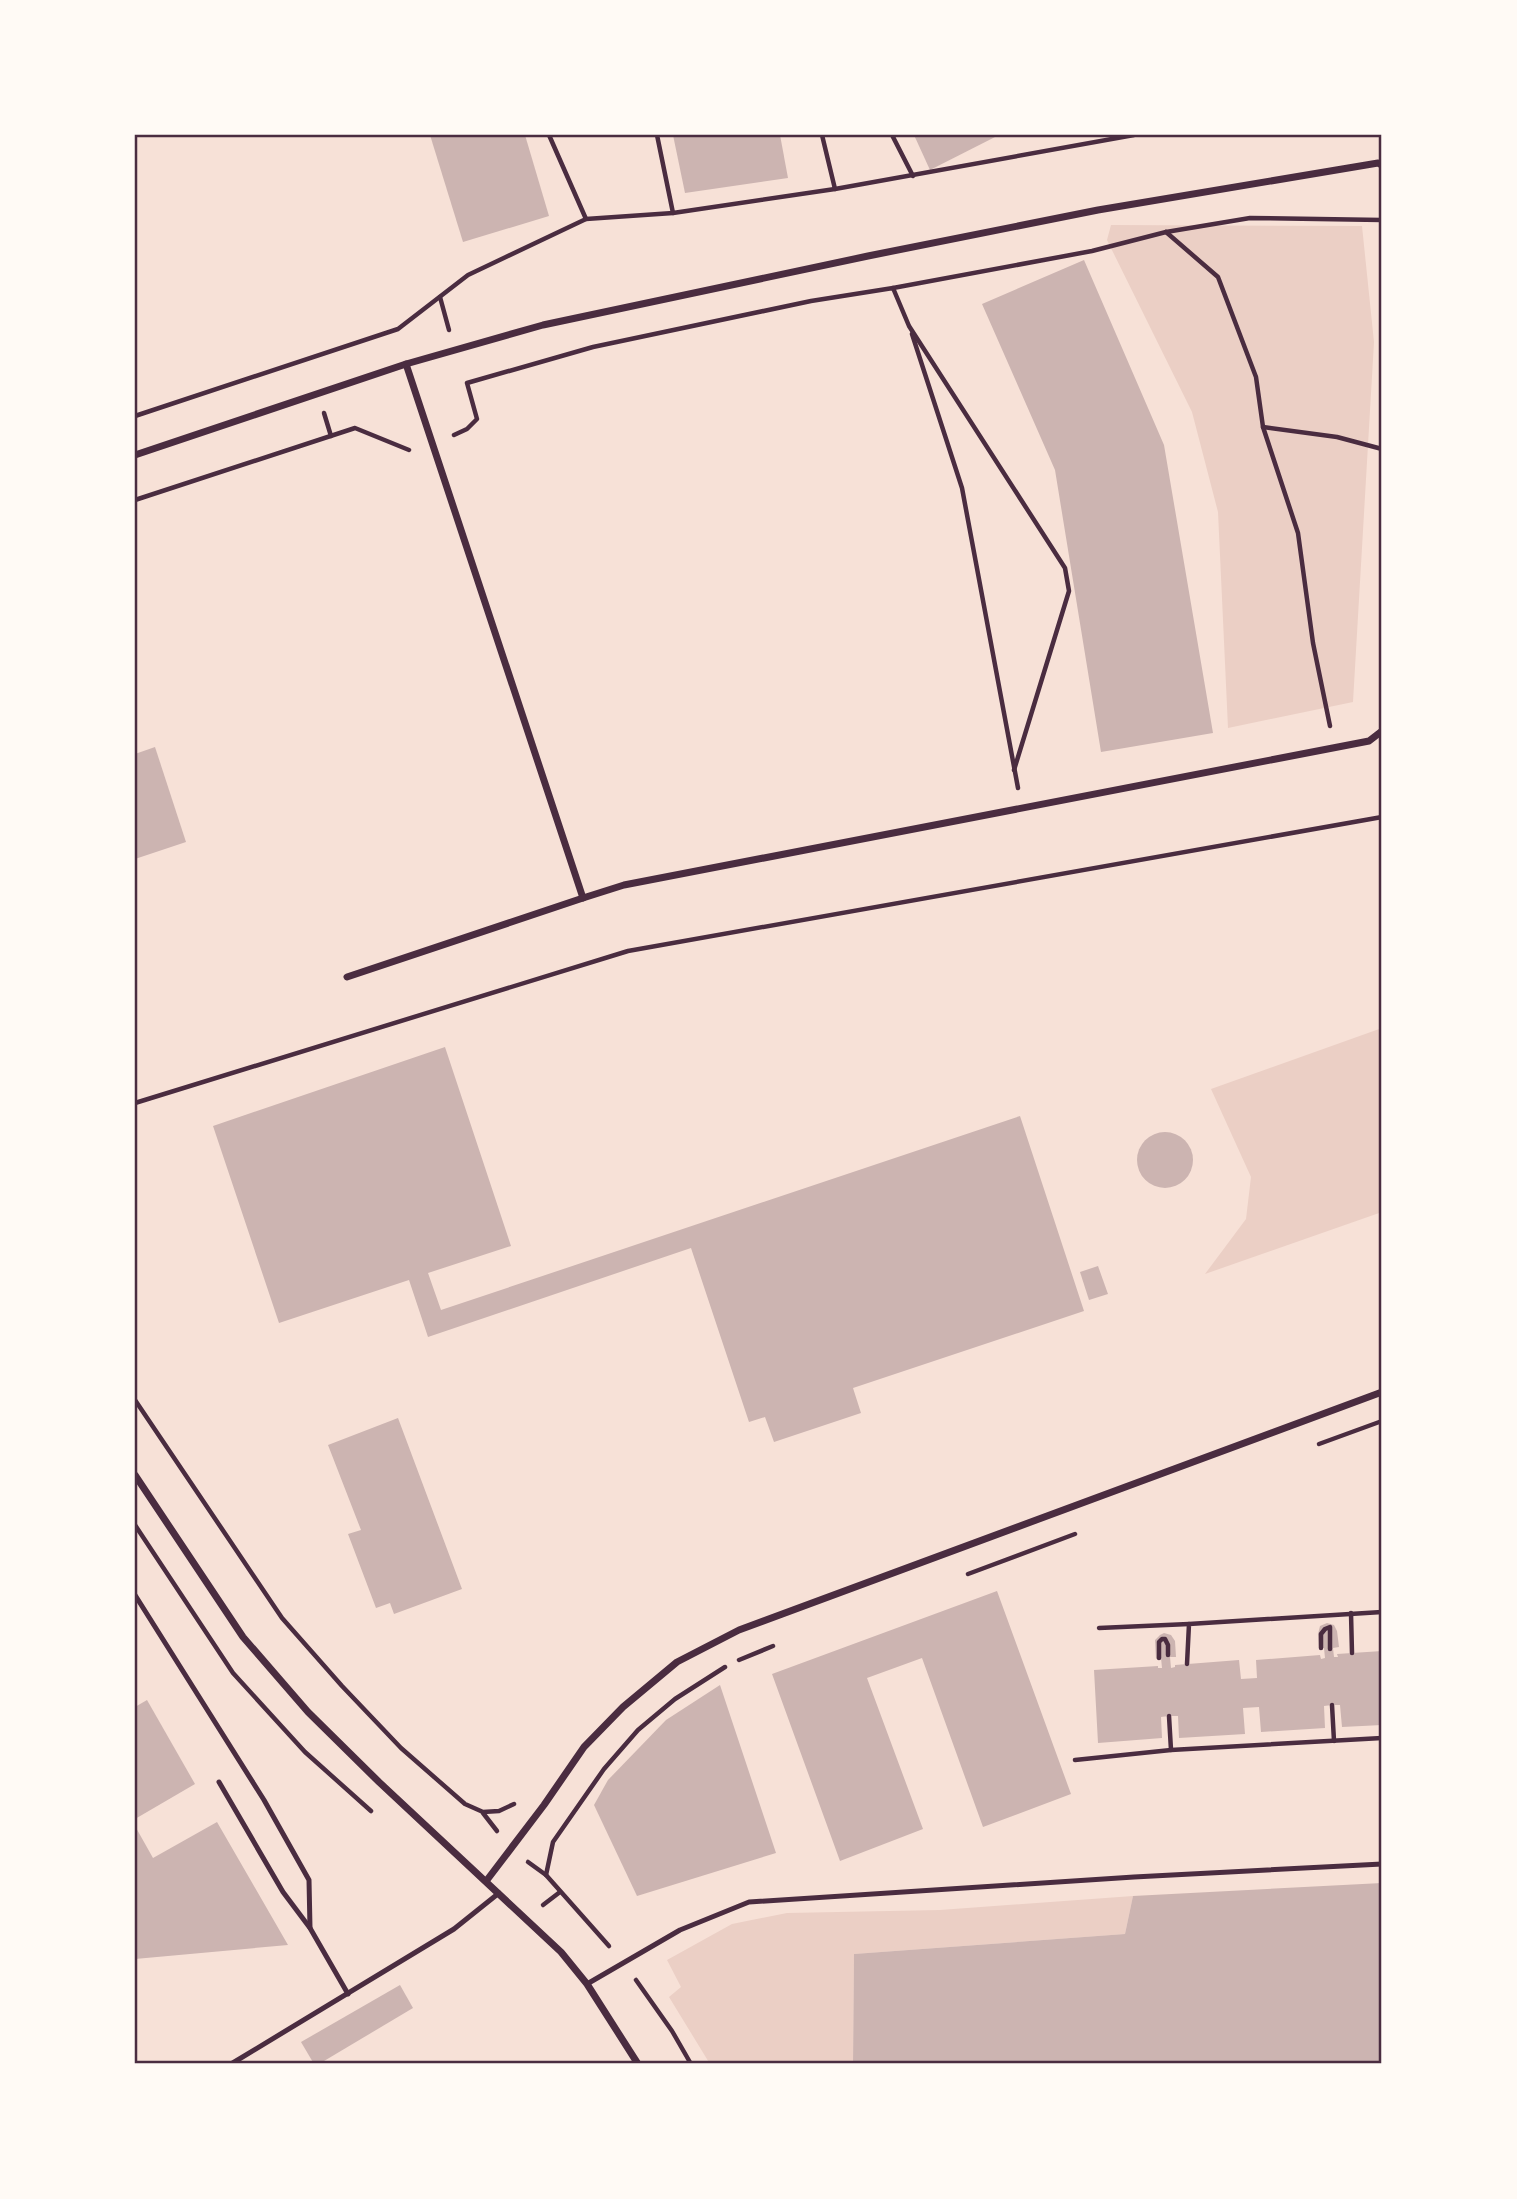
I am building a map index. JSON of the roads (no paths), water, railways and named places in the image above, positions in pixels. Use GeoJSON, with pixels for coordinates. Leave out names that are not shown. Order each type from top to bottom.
{"type":"FeatureCollection","features":[{"type":"Feature","properties":{"kind":"street"},"geometry":{"type":"LineString","coordinates":[[135,455],[406,364],[543,325],[1098,210],[1382,164]]}},
{"type":"Feature","properties":{"kind":"street"},"geometry":{"type":"LineString","coordinates":[[406,364],[583,898]]}},
{"type":"Feature","properties":{"kind":"street"},"geometry":{"type":"LineString","coordinates":[[347,977],[624,885],[1369,741],[1382,731]]}},
{"type":"Feature","properties":{"kind":"street"},"geometry":{"type":"LineString","coordinates":[[486,1881],[544,1805],[584,1746],[623,1707],[677,1662],[739,1630],[1382,1392]]}},
{"type":"Feature","properties":{"kind":"street"},"geometry":{"type":"LineString","coordinates":[[135,1475],[243,1637],[308,1712],[561,1952],[587,1984],[638,2064]]}},
{"type":"Feature","properties":{"kind":"lane"},"geometry":{"type":"LineString","coordinates":[[135,1595],[264,1800],[309,1880],[310,1928]]}},
{"type":"Feature","properties":{"kind":"lane"},"geometry":{"type":"LineString","coordinates":[[219,1782],[283,1892],[310,1928],[348,1994]]}},
{"type":"Feature","properties":{"kind":"lane"},"geometry":{"type":"LineString","coordinates":[[587,1984],[680,1930],[748,1902],[1382,1864]]}},
{"type":"Feature","properties":{"kind":"lane"},"geometry":{"type":"LineString","coordinates":[[231,2064],[454,1929],[499,1892]]}}]}
